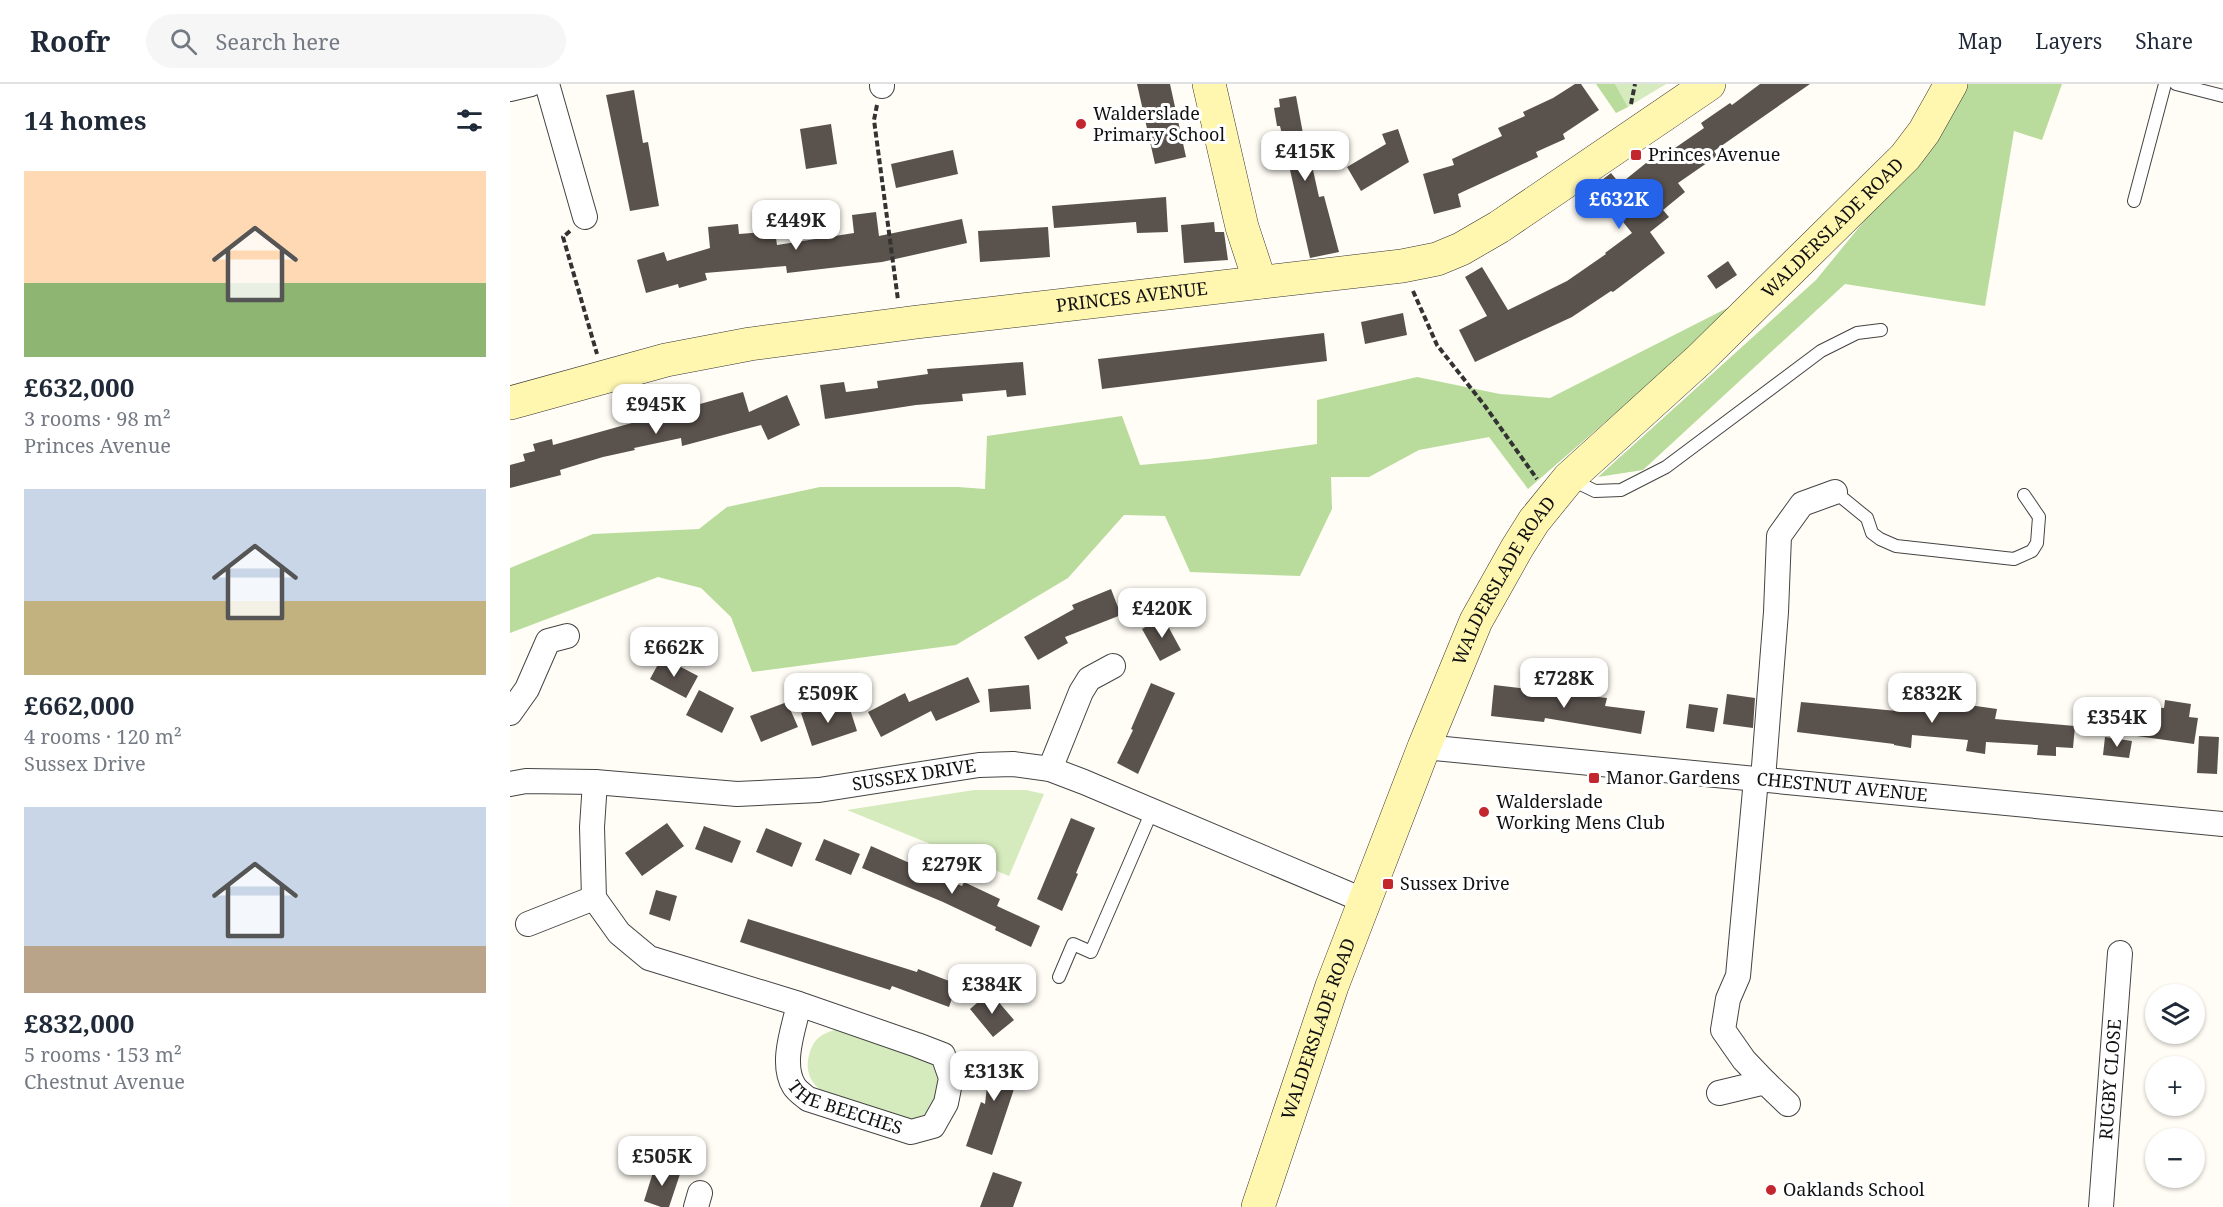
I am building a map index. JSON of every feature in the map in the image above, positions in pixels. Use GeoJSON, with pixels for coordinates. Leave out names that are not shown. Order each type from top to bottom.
{"type":"FeatureCollection","features":[{"type":"Feature","properties":{"kind":"street"},"geometry":{"type":"LineString","coordinates":[[510,89],[531,84]]}},
{"type":"Feature","properties":{"kind":"street"},"geometry":{"type":"LineString","coordinates":[[547,84],[585,217]]}},
{"type":"Feature","properties":{"kind":"street"},"geometry":{"type":"LineString","coordinates":[[1209,84],[1242,227],[1260,282]]}},
{"type":"Feature","properties":{"kind":"street","name":"PRINCES AVENUE"},"geometry":{"type":"LineString","coordinates":[[510,403],[666,360],[750,344],[1402,267],[1437,259],[1461,249],[1499,227],[1708,84]]}},
{"type":"Feature","properties":{"kind":"street","name":"WALDERSLADE ROAD"},"geometry":{"type":"LineString","coordinates":[[1258,1207],[1324,1007],[1463,650],[1489,595],[1534,521],[1561,488],[1700,358],[1886,177],[1924,132],[1951,84]]}},
{"type":"Feature","properties":{"kind":"street"},"geometry":{"type":"LineString","coordinates":[[1788,1104],[1744,1060],[1723,1030],[1728,999],[1738,976],[1776,612],[1779,536],[1802,504],[1835,492]]}},
{"type":"Feature","properties":{"kind":"street"},"geometry":{"type":"LineString","coordinates":[[510,713],[527,689],[548,641],[567,636]]}},
{"type":"Feature","properties":{"kind":"street"},"geometry":{"type":"LineString","coordinates":[[1050,769],[1081,692],[1089,679],[1113,666]]}},
{"type":"Feature","properties":{"kind":"street","name":"CHESTNUT AVENUE"},"geometry":{"type":"LineString","coordinates":[[1424,747],[2223,824]]}},
{"type":"Feature","properties":{"kind":"street","name":"SUSSEX DRIVE"},"geometry":{"type":"LineString","coordinates":[[510,784],[526,781],[595,782],[737,794],[819,790],[979,765],[1013,764],[1050,769],[1365,901]]}},
{"type":"Feature","properties":{"kind":"street"},"geometry":{"type":"LineString","coordinates":[[528,924],[594,898],[592,826],[595,782]]}},
{"type":"Feature","properties":{"kind":"street","name":"THE BEECHES"},"geometry":{"type":"LineString","coordinates":[[594,898],[619,933],[649,958],[799,1005],[943,1055],[951,1078],[946,1103],[933,1126],[911,1132],[808,1099],[795,1087],[789,1075],[789,1051],[799,1005]]}},
{"type":"Feature","properties":{"kind":"street","name":"RUGBY CLOSE"},"geometry":{"type":"LineString","coordinates":[[2101,1207],[2120,953]]}},
{"type":"Feature","properties":{"kind":"street"},"geometry":{"type":"LineString","coordinates":[[1719,1093],[1765,1082]]}},
{"type":"Feature","properties":{"kind":"lane"},"geometry":{"type":"LineString","coordinates":[[2134,201],[2165,84]]}},
{"type":"Feature","properties":{"kind":"lane"},"geometry":{"type":"LineString","coordinates":[[2176,84],[2223,96]]}},
{"type":"Feature","properties":{"kind":"lane"},"geometry":{"type":"LineString","coordinates":[[1561,488],[1595,491],[1621,490],[1665,467],[1821,351],[1857,333],[1881,330]]}},
{"type":"Feature","properties":{"kind":"lane"},"geometry":{"type":"LineString","coordinates":[[1835,492],[1867,518],[1872,533],[1896,546],[2014,559],[2032,551],[2037,543],[2039,517],[2024,495]]}},
{"type":"Feature","properties":{"kind":"lane"},"geometry":{"type":"LineString","coordinates":[[1059,977],[1073,944],[1091,952],[1152,811]]}},
{"type":"Feature","properties":{"kind":"path"},"geometry":{"type":"LineString","coordinates":[[882,85],[874,120],[900,325]]}},
{"type":"Feature","properties":{"kind":"path"},"geometry":{"type":"LineString","coordinates":[[585,217],[563,237],[604,377]]}},
{"type":"Feature","properties":{"kind":"path"},"geometry":{"type":"LineString","coordinates":[[1402,267],[1437,345],[1485,406],[1561,488]]}},
{"type":"Feature","properties":{"kind":"green space"},"geometry":{"type":"Polygon","coordinates":[[[1596,84],[1615,84],[1628,107],[1616,113],[1596,84]]]}},
{"type":"Feature","properties":{"kind":"green space"},"geometry":{"type":"Polygon","coordinates":[[[1615,84],[1666,84],[1628,107],[1615,84]]]}},
{"type":"Feature","properties":{"kind":"green space"},"geometry":{"type":"Polygon","coordinates":[[[1965,84],[2062,84],[2042,140],[2014,131],[1985,306],[1845,284],[1643,470],[1598,477],[1816,280],[1954,111],[1965,84]]]}},
{"type":"Feature","properties":{"kind":"green space"},"geometry":{"type":"Polygon","coordinates":[[[1749,297],[1528,489],[1489,437],[1419,450],[1369,477],[1331,477],[1332,509],[1300,576],[1190,572],[1165,516],[1124,515],[1068,578],[956,645],[752,672],[731,617],[701,588],[658,577],[510,633],[510,568],[593,534],[699,529],[727,507],[820,487],[985,489],[987,436],[1122,416],[1140,465],[1208,459],[1317,444],[1317,400],[1417,377],[1500,394],[1550,398],[1749,297]]]}},
{"type":"Feature","properties":{"kind":"green space"},"geometry":{"type":"Polygon","coordinates":[[[974,790],[1026,790],[1044,794],[1009,876],[847,810],[974,790]]]}},
{"type":"Feature","properties":{"kind":"green space"},"geometry":{"type":"Polygon","coordinates":[[[840,1029],[938,1064],[943,1073],[930,1117],[915,1123],[900,1121],[840,1101],[817,1087],[810,1078],[808,1066],[810,1052],[821,1036],[840,1029]]]}},
{"type":"Feature","properties":{"kind":"building"},"geometry":{"type":"Polygon","coordinates":[[[1137,84],[1170,84],[1186,157],[1155,164],[1137,84]]]}},
{"type":"Feature","properties":{"kind":"building"},"geometry":{"type":"Polygon","coordinates":[[[1575,84],[1581,84],[1599,110],[1563,134],[1565,139],[1536,152],[1538,157],[1458,194],[1461,207],[1434,214],[1423,174],[1454,165],[1452,159],[1502,136],[1498,128],[1525,116],[1523,112],[1553,98],[1575,84]]]}},
{"type":"Feature","properties":{"kind":"building"},"geometry":{"type":"Polygon","coordinates":[[[1760,84],[1810,84],[1714,151],[1717,156],[1678,183],[1685,192],[1663,210],[1669,217],[1650,232],[1665,253],[1613,292],[1611,291],[1572,317],[1475,362],[1459,330],[1487,316],[1465,277],[1482,267],[1508,310],[1567,281],[1632,233],[1594,186],[1611,173],[1620,184],[1656,155],[1659,159],[1704,128],[1701,123],[1730,103],[1732,105],[1760,84]]]}},
{"type":"Feature","properties":{"kind":"building"},"geometry":{"type":"Polygon","coordinates":[[[634,90],[643,143],[648,142],[659,206],[630,211],[606,95],[634,90]]]}},
{"type":"Feature","properties":{"kind":"building"},"geometry":{"type":"Polygon","coordinates":[[[1296,96],[1310,171],[1313,170],[1319,197],[1324,196],[1339,252],[1310,258],[1274,108],[1280,107],[1279,99],[1296,96]]]}},
{"type":"Feature","properties":{"kind":"building"},"geometry":{"type":"Polygon","coordinates":[[[831,124],[837,164],[806,169],[800,129],[831,124]]]}},
{"type":"Feature","properties":{"kind":"building"},"geometry":{"type":"Polygon","coordinates":[[[1398,129],[1409,162],[1361,191],[1347,167],[1386,144],[1382,134],[1398,129]]]}},
{"type":"Feature","properties":{"kind":"building"},"geometry":{"type":"Polygon","coordinates":[[[953,150],[958,174],[896,188],[891,164],[953,150]]]}},
{"type":"Feature","properties":{"kind":"building"},"geometry":{"type":"Polygon","coordinates":[[[1166,197],[1168,232],[1137,233],[1136,222],[1054,228],[1052,206],[1166,197]]]}},
{"type":"Feature","properties":{"kind":"building"},"geometry":{"type":"Polygon","coordinates":[[[876,212],[879,236],[962,219],[967,243],[882,262],[787,273],[786,266],[705,273],[707,280],[679,288],[678,284],[646,293],[637,260],[664,252],[667,261],[710,248],[708,227],[738,224],[739,234],[775,231],[777,245],[854,233],[852,215],[876,212]]]}},
{"type":"Feature","properties":{"kind":"building"},"geometry":{"type":"Polygon","coordinates":[[[1214,222],[1215,232],[1224,232],[1228,260],[1184,263],[1181,225],[1214,222]]]}},
{"type":"Feature","properties":{"kind":"building"},"geometry":{"type":"Polygon","coordinates":[[[1048,227],[1050,257],[980,262],[978,231],[1048,227]]]}},
{"type":"Feature","properties":{"kind":"building"},"geometry":{"type":"Polygon","coordinates":[[[1728,261],[1737,275],[1716,289],[1707,276],[1728,261]]]}},
{"type":"Feature","properties":{"kind":"building"},"geometry":{"type":"Polygon","coordinates":[[[1403,313],[1407,335],[1365,344],[1361,322],[1403,313]]]}},
{"type":"Feature","properties":{"kind":"building"},"geometry":{"type":"Polygon","coordinates":[[[1324,333],[1327,361],[1102,389],[1098,359],[1324,333]]]}},
{"type":"Feature","properties":{"kind":"building"},"geometry":{"type":"Polygon","coordinates":[[[1023,362],[1026,395],[1007,397],[1006,390],[962,394],[963,401],[916,405],[825,419],[820,385],[844,382],[846,392],[878,388],[877,381],[928,374],[927,369],[1023,362]]]}},
{"type":"Feature","properties":{"kind":"building"},"geometry":{"type":"Polygon","coordinates":[[[743,392],[749,412],[787,395],[800,425],[768,440],[761,425],[682,446],[681,438],[634,448],[635,450],[560,470],[561,475],[510,488],[510,465],[525,461],[523,454],[535,451],[533,444],[552,439],[553,445],[743,392]]]}},
{"type":"Feature","properties":{"kind":"building"},"geometry":{"type":"Polygon","coordinates":[[[1111,589],[1121,615],[1065,637],[1068,643],[1038,660],[1024,637],[1074,609],[1072,605],[1111,589]]]}},
{"type":"Feature","properties":{"kind":"building"},"geometry":{"type":"Polygon","coordinates":[[[1163,617],[1181,650],[1160,661],[1142,629],[1163,617]]]}},
{"type":"Feature","properties":{"kind":"building"},"geometry":{"type":"Polygon","coordinates":[[[662,657],[698,676],[686,698],[650,679],[662,657]]]}},
{"type":"Feature","properties":{"kind":"building"},"geometry":{"type":"Polygon","coordinates":[[[968,677],[980,702],[936,721],[931,711],[881,737],[868,712],[905,693],[909,702],[968,677]]]}},
{"type":"Feature","properties":{"kind":"building"},"geometry":{"type":"Polygon","coordinates":[[[1151,683],[1175,693],[1138,774],[1117,763],[1133,730],[1131,729],[1151,683]]]}},
{"type":"Feature","properties":{"kind":"building"},"geometry":{"type":"Polygon","coordinates":[[[1923,683],[1956,686],[1955,703],[1997,709],[1995,719],[2075,726],[2073,748],[2056,747],[2056,756],[2037,755],[2038,745],[1986,742],[1985,754],[1966,751],[1968,740],[1912,735],[1911,748],[1797,732],[1801,702],[1897,711],[1898,698],[1921,701],[1923,683]]]}},
{"type":"Feature","properties":{"kind":"building"},"geometry":{"type":"Polygon","coordinates":[[[1029,685],[1031,709],[990,712],[988,689],[1029,685]]]}},
{"type":"Feature","properties":{"kind":"building"},"geometry":{"type":"Polygon","coordinates":[[[1494,685],[1607,698],[1605,706],[1645,711],[1641,734],[1545,718],[1544,722],[1491,716],[1494,685]]]}},
{"type":"Feature","properties":{"kind":"building"},"geometry":{"type":"Polygon","coordinates":[[[699,690],[734,708],[722,733],[686,715],[699,690]]]}},
{"type":"Feature","properties":{"kind":"building"},"geometry":{"type":"Polygon","coordinates":[[[1727,694],[1755,698],[1753,728],[1723,724],[1727,694]]]}},
{"type":"Feature","properties":{"kind":"building"},"geometry":{"type":"Polygon","coordinates":[[[2165,700],[2191,704],[2189,717],[2198,718],[2194,744],[2137,736],[2140,706],[2164,708],[2165,700]]]}},
{"type":"Feature","properties":{"kind":"building"},"geometry":{"type":"Polygon","coordinates":[[[787,702],[798,727],[761,742],[750,716],[787,702]]]}},
{"type":"Feature","properties":{"kind":"building"},"geometry":{"type":"Polygon","coordinates":[[[828,704],[831,712],[849,706],[857,731],[812,746],[801,713],[828,704]]]}},
{"type":"Feature","properties":{"kind":"building"},"geometry":{"type":"Polygon","coordinates":[[[1689,704],[1718,708],[1714,732],[1686,728],[1689,704]]]}},
{"type":"Feature","properties":{"kind":"building"},"geometry":{"type":"Polygon","coordinates":[[[2199,736],[2219,737],[2217,774],[2197,773],[2199,736]]]}},
{"type":"Feature","properties":{"kind":"building"},"geometry":{"type":"Polygon","coordinates":[[[2105,737],[2132,741],[2129,758],[2103,755],[2105,737]]]}},
{"type":"Feature","properties":{"kind":"building"},"geometry":{"type":"Polygon","coordinates":[[[1071,818],[1095,828],[1062,911],[1037,899],[1071,818]]]}},
{"type":"Feature","properties":{"kind":"building"},"geometry":{"type":"Polygon","coordinates":[[[667,823],[684,846],[642,876],[625,853],[667,823]]]}},
{"type":"Feature","properties":{"kind":"building"},"geometry":{"type":"Polygon","coordinates":[[[704,826],[741,841],[732,863],[695,849],[704,826]]]}},
{"type":"Feature","properties":{"kind":"building"},"geometry":{"type":"Polygon","coordinates":[[[766,828],[802,843],[792,867],[756,852],[766,828]]]}},
{"type":"Feature","properties":{"kind":"building"},"geometry":{"type":"Polygon","coordinates":[[[824,839],[860,854],[851,875],[815,860],[824,839]]]}},
{"type":"Feature","properties":{"kind":"building"},"geometry":{"type":"Polygon","coordinates":[[[871,846],[962,886],[964,882],[1000,899],[997,906],[1040,926],[1031,947],[995,930],[996,927],[943,902],[862,868],[871,846]]]}},
{"type":"Feature","properties":{"kind":"building"},"geometry":{"type":"Polygon","coordinates":[[[656,890],[677,896],[670,921],[649,914],[656,890]]]}},
{"type":"Feature","properties":{"kind":"building"},"geometry":{"type":"Polygon","coordinates":[[[748,919],[917,972],[918,969],[957,984],[949,1007],[892,986],[890,990],[740,942],[748,919]]]}},
{"type":"Feature","properties":{"kind":"building"},"geometry":{"type":"Polygon","coordinates":[[[990,992],[1014,1020],[993,1037],[970,1009],[990,992]]]}},
{"type":"Feature","properties":{"kind":"building"},"geometry":{"type":"Polygon","coordinates":[[[991,1051],[1018,1054],[1014,1089],[992,1155],[966,1146],[981,1102],[985,1104],[991,1051]]]}},
{"type":"Feature","properties":{"kind":"building"},"geometry":{"type":"Polygon","coordinates":[[[655,1166],[680,1174],[669,1207],[661,1207],[644,1201],[655,1166]]]}},
{"type":"Feature","properties":{"kind":"building"},"geometry":{"type":"Polygon","coordinates":[[[993,1172],[1022,1182],[1013,1207],[980,1207],[993,1172]]]}},
{"type":"Feature","properties":{"kind":"place","name":"Walderslade Primary School"},"geometry":{"type":"Point","coordinates":[1081,124]}},
{"type":"Feature","properties":{"kind":"place","name":"Princes Avenue"},"geometry":{"type":"Point","coordinates":[1636,155]}},
{"type":"Feature","properties":{"kind":"place","name":"Manor Gardens"},"geometry":{"type":"Point","coordinates":[1594,778]}},
{"type":"Feature","properties":{"kind":"place","name":"Walderslade Working Mens Club"},"geometry":{"type":"Point","coordinates":[1484,812]}},
{"type":"Feature","properties":{"kind":"place","name":"Sussex Drive"},"geometry":{"type":"Point","coordinates":[1388,884]}},
{"type":"Feature","properties":{"kind":"place","name":"Oaklands School"},"geometry":{"type":"Point","coordinates":[1771,1190]}}]}
